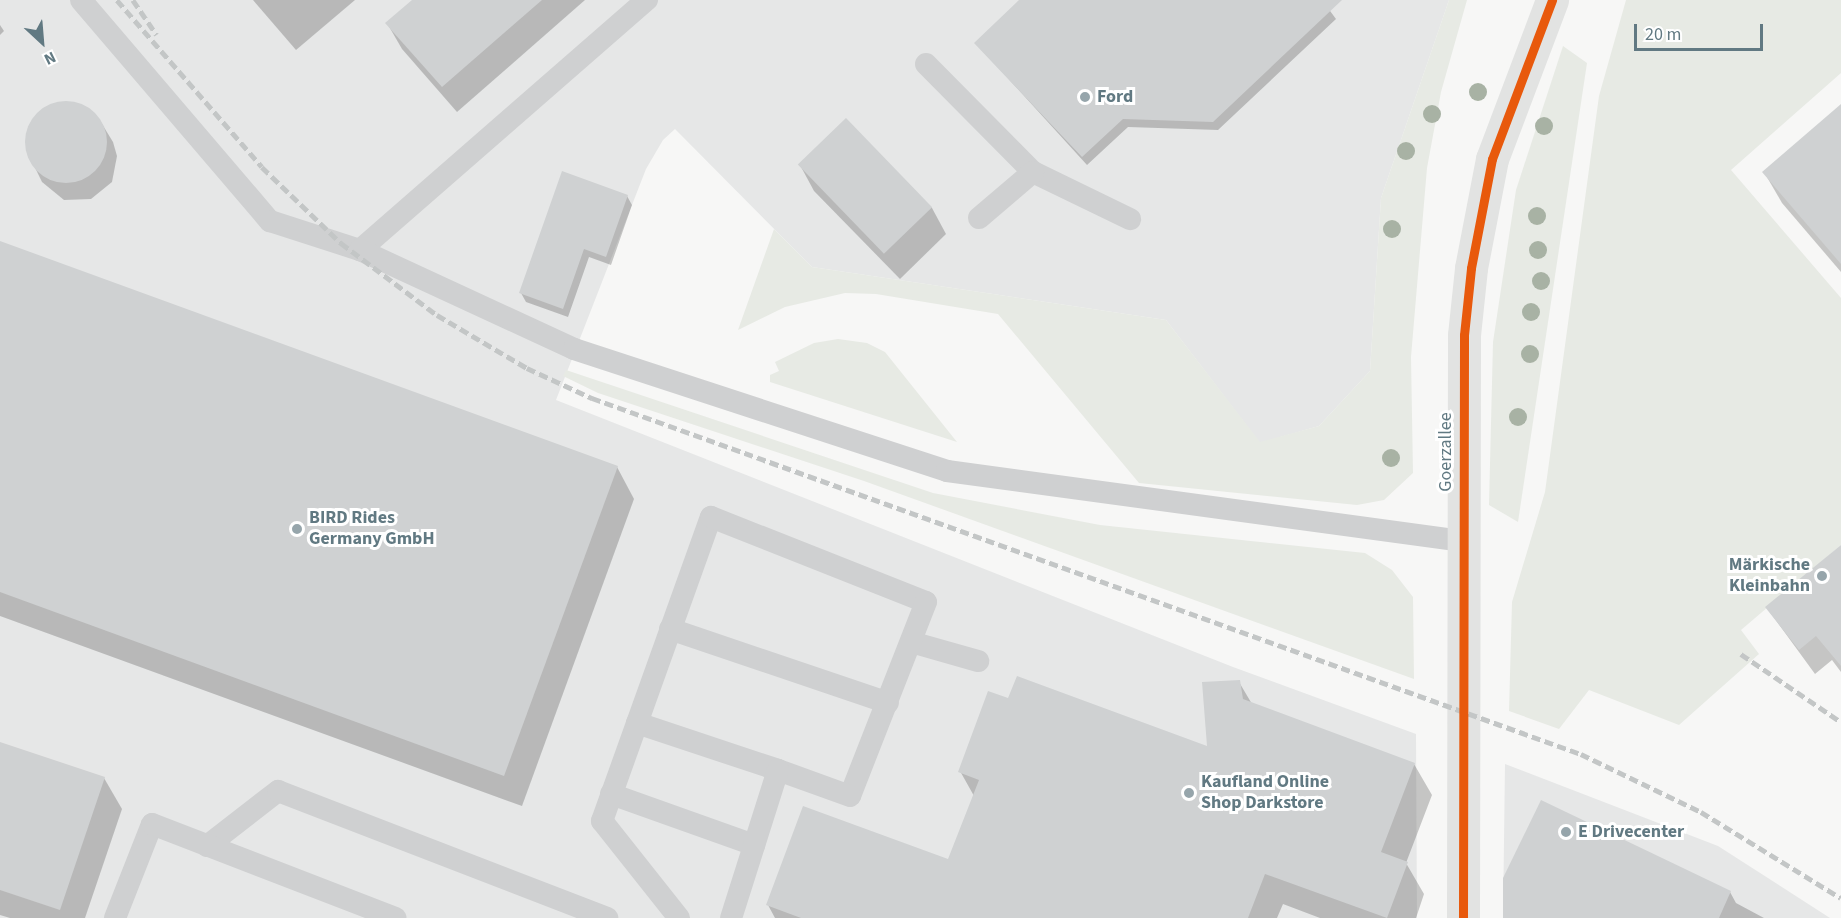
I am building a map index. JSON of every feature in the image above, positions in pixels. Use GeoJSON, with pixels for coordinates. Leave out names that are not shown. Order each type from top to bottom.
{"type":"FeatureCollection","features":[{"type":"Feature","properties":{"kind":"main road","name":"Goerzallee"},"geometry":{"type":"LineString","coordinates":[[1462,918],[1464,335],[1471,268],[1492,159],[1552,0]]}},
{"type":"Feature","properties":{"kind":"lane"},"geometry":{"type":"LineString","coordinates":[[81,0],[270,221],[360,250],[574,349],[947,471],[1463,541]]}},
{"type":"Feature","properties":{"kind":"lane"},"geometry":{"type":"LineString","coordinates":[[360,250],[647,0]]}},
{"type":"Feature","properties":{"kind":"lane"},"geometry":{"type":"LineString","coordinates":[[926,64],[1033,172],[1130,219]]}},
{"type":"Feature","properties":{"kind":"lane"},"geometry":{"type":"LineString","coordinates":[[979,218],[1033,172]]}},
{"type":"Feature","properties":{"kind":"lane"},"geometry":{"type":"LineString","coordinates":[[637,723],[850,796],[926,602],[711,517],[670,629],[602,821],[680,918]]}},
{"type":"Feature","properties":{"kind":"lane"},"geometry":{"type":"LineString","coordinates":[[670,629],[888,703]]}},
{"type":"Feature","properties":{"kind":"lane"},"geometry":{"type":"LineString","coordinates":[[911,642],[978,661]]}},
{"type":"Feature","properties":{"kind":"lane"},"geometry":{"type":"LineString","coordinates":[[731,918],[778,770]]}},
{"type":"Feature","properties":{"kind":"lane"},"geometry":{"type":"LineString","coordinates":[[207,846],[278,791],[607,918]]}},
{"type":"Feature","properties":{"kind":"lane"},"geometry":{"type":"LineString","coordinates":[[611,794],[754,845]]}},
{"type":"Feature","properties":{"kind":"lane"},"geometry":{"type":"LineString","coordinates":[[115,918],[152,824],[396,918]]}},
{"type":"Feature","properties":{"kind":"shaded area"},"geometry":{"type":"Polygon","coordinates":[[[0,0],[1449,0],[1381,198],[1370,371],[1319,426],[1260,443],[1166,320],[812,267],[675,129],[663,140],[646,169],[556,400],[1233,667],[1416,734],[1417,918],[0,918],[0,0]]]}},
{"type":"Feature","properties":{"kind":"shaded area"},"geometry":{"type":"Polygon","coordinates":[[[1449,0],[1467,0],[1441,92],[1427,168],[1411,357],[1413,473],[1384,500],[1357,505],[1139,483],[998,314],[876,294],[845,293],[785,307],[738,330],[774,229],[812,267],[1166,320],[1260,442],[1319,426],[1370,371],[1381,198],[1449,0]]]}},
{"type":"Feature","properties":{"kind":"shaded area"},"geometry":{"type":"Polygon","coordinates":[[[1626,0],[1841,0],[1841,73],[1731,170],[1841,298],[1841,545],[1741,630],[1759,654],[1679,725],[1589,690],[1559,729],[1509,711],[1512,602],[1545,492],[1599,96],[1626,0]]]}},
{"type":"Feature","properties":{"kind":"shaded area"},"geometry":{"type":"Polygon","coordinates":[[[1563,46],[1587,63],[1518,522],[1489,505],[1493,342],[1516,190],[1563,46]]]}},
{"type":"Feature","properties":{"kind":"shaded area"},"geometry":{"type":"Polygon","coordinates":[[[838,339],[867,343],[885,352],[957,442],[770,382],[770,375],[779,371],[775,362],[814,343],[838,339]]]}},
{"type":"Feature","properties":{"kind":"shaded area"},"geometry":{"type":"Polygon","coordinates":[[[566,370],[933,493],[1100,525],[1365,553],[1392,570],[1413,597],[1414,679],[864,481],[598,393],[563,376],[566,370]]]}},
{"type":"Feature","properties":{"kind":"shaded area"},"geometry":{"type":"Polygon","coordinates":[[[1505,764],[1718,846],[1830,918],[1503,918],[1505,764]]]}},
{"type":"Feature","properties":{"kind":"building"},"geometry":{"type":"Polygon","coordinates":[[[412,0],[542,0],[442,87],[385,23],[412,0]]]}},
{"type":"Feature","properties":{"kind":"building","name":"Ford"},"geometry":{"type":"Polygon","coordinates":[[[1019,0],[1342,0],[1213,122],[1123,119],[1082,157],[974,43],[1019,0]]]}},
{"type":"Feature","properties":{"kind":"building"},"geometry":{"type":"Polygon","coordinates":[[[58,101],[74,101],[89,108],[100,119],[107,134],[104,158],[95,171],[74,183],[58,183],[43,176],[32,165],[25,150],[25,134],[32,119],[43,108],[58,101]]]}},
{"type":"Feature","properties":{"kind":"building"},"geometry":{"type":"Polygon","coordinates":[[[1841,104],[1841,264],[1762,172],[1841,104]]]}},
{"type":"Feature","properties":{"kind":"building"},"geometry":{"type":"Polygon","coordinates":[[[846,118],[932,207],[884,254],[798,165],[846,118]]]}},
{"type":"Feature","properties":{"kind":"building"},"geometry":{"type":"Polygon","coordinates":[[[562,171],[628,195],[606,257],[584,249],[563,309],[519,293],[562,171]]]}},
{"type":"Feature","properties":{"kind":"building","name":"BIRD Rides Germany GmbH"},"geometry":{"type":"Polygon","coordinates":[[[0,241],[618,466],[504,776],[0,592],[0,241]]]}},
{"type":"Feature","properties":{"kind":"building","name":"Märkische Kleinbahn"},"geometry":{"type":"Polygon","coordinates":[[[1841,545],[1841,666],[1816,636],[1799,650],[1765,607],[1841,545]]]}},
{"type":"Feature","properties":{"kind":"building","name":"Kaufland Online Shop Darkstore"},"geometry":{"type":"Polygon","coordinates":[[[1017,676],[1207,746],[1202,682],[1240,680],[1243,699],[1415,763],[1381,852],[1408,862],[1387,918],[1265,874],[1248,918],[801,918],[766,905],[803,806],[948,859],[979,780],[958,772],[988,691],[1008,698],[1017,676]]]}},
{"type":"Feature","properties":{"kind":"building"},"geometry":{"type":"Polygon","coordinates":[[[0,742],[105,777],[60,910],[0,890],[0,742]]]}},
{"type":"Feature","properties":{"kind":"building","name":"E Drivecenter"},"geometry":{"type":"Polygon","coordinates":[[[1541,800],[1731,891],[1719,918],[1503,918],[1503,878],[1541,800]]]}},
{"type":"Feature","properties":{"kind":"railway"},"geometry":{"type":"LineString","coordinates":[[117,0],[262,167],[341,243],[437,315],[527,368],[592,398],[1581,754],[1701,812],[1841,898]]}},
{"type":"Feature","properties":{"kind":"railway"},"geometry":{"type":"LineString","coordinates":[[133,0],[157,35]]}},
{"type":"Feature","properties":{"kind":"railway"},"geometry":{"type":"LineString","coordinates":[[1741,654],[1841,722]]}},
{"type":"Feature","properties":{"kind":"cycle path"},"geometry":{"type":"LineString","coordinates":[[1463,918],[1464,335],[1471,268],[1492,159],[1552,0]]}},
{"type":"Feature","properties":{"kind":"place","name":"Ford"},"geometry":{"type":"Point","coordinates":[1085,97]}},
{"type":"Feature","properties":{"kind":"place","name":"BIRD Rides Germany GmbH"},"geometry":{"type":"Point","coordinates":[297,529]}},
{"type":"Feature","properties":{"kind":"place","name":"Märkische Kleinbahn"},"geometry":{"type":"Point","coordinates":[1822,576]}},
{"type":"Feature","properties":{"kind":"place","name":"Kaufland Online Shop Darkstore"},"geometry":{"type":"Point","coordinates":[1189,793]}},
{"type":"Feature","properties":{"kind":"place","name":"E Drivecenter"},"geometry":{"type":"Point","coordinates":[1566,832]}}]}
